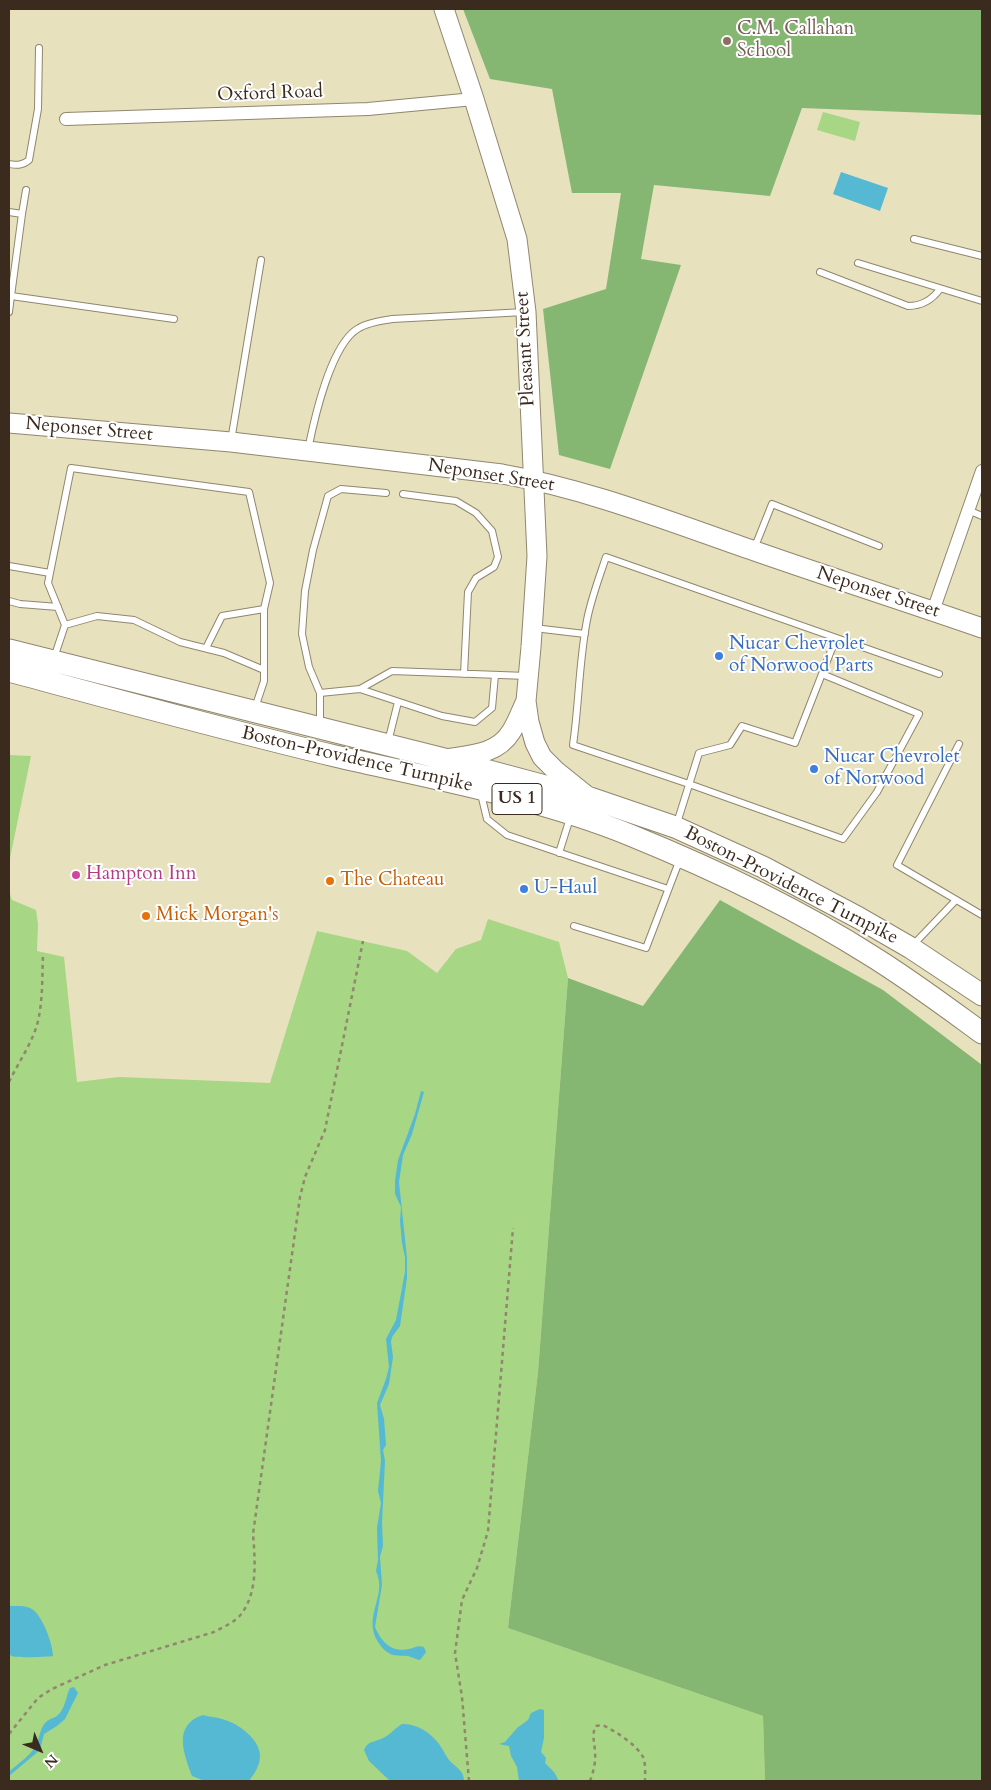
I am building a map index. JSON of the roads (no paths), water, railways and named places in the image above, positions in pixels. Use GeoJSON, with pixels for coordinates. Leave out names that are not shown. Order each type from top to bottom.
{"type":"FeatureCollection","features":[{"type":"Feature","properties":{"kind":"main road","name":"Boston-Providence Turnpike"},"geometry":{"type":"LineString","coordinates":[[9,650],[444,759],[590,798],[675,827],[762,867],[859,918],[911,948],[982,995]]}},
{"type":"Feature","properties":{"kind":"main road","name":"Boston-Providence Turnpike"},"geometry":{"type":"LineString","coordinates":[[9,671],[259,738],[523,800],[571,814],[629,835],[724,876],[868,953],[921,988],[982,1033]]}},
{"type":"Feature","properties":{"kind":"street","name":"Pleasant Street"},"geometry":{"type":"LineString","coordinates":[[444,9],[517,239],[526,312],[537,556],[526,701],[531,729],[542,757],[556,771],[590,798]]}},
{"type":"Feature","properties":{"kind":"street","name":"Oxford Road"},"geometry":{"type":"LineString","coordinates":[[66,119],[368,110],[474,99]]}},
{"type":"Feature","properties":{"kind":"street","name":"Neponset Street"},"geometry":{"type":"LineString","coordinates":[[9,423],[231,442],[502,474],[557,485],[661,518],[982,628]]}},
{"type":"Feature","properties":{"kind":"street"},"geometry":{"type":"LineString","coordinates":[[933,611],[982,471]]}},
{"type":"Feature","properties":{"kind":"street","name":"Pleasant Street"},"geometry":{"type":"LineString","coordinates":[[444,759],[490,751],[500,744],[510,734],[526,701]]}},
{"type":"Feature","properties":{"kind":"lane"},"geometry":{"type":"LineString","coordinates":[[9,164],[19,166],[29,160],[38,109],[39,48]]}},
{"type":"Feature","properties":{"kind":"lane"},"geometry":{"type":"LineString","coordinates":[[9,312],[26,190]]}},
{"type":"Feature","properties":{"kind":"lane"},"geometry":{"type":"LineString","coordinates":[[9,212],[22,214]]}},
{"type":"Feature","properties":{"kind":"lane"},"geometry":{"type":"LineString","coordinates":[[914,239],[982,256]]}},
{"type":"Feature","properties":{"kind":"lane"},"geometry":{"type":"LineString","coordinates":[[231,442],[261,260]]}},
{"type":"Feature","properties":{"kind":"lane"},"geometry":{"type":"LineString","coordinates":[[858,263],[982,301]]}},
{"type":"Feature","properties":{"kind":"lane"},"geometry":{"type":"LineString","coordinates":[[820,272],[908,306],[918,306],[924,303],[934,296],[940,288]]}},
{"type":"Feature","properties":{"kind":"lane"},"geometry":{"type":"LineString","coordinates":[[11,296],[174,319]]}},
{"type":"Feature","properties":{"kind":"lane"},"geometry":{"type":"LineString","coordinates":[[307,451],[319,401],[335,359],[342,346],[358,328],[371,323],[392,319],[526,312]]}},
{"type":"Feature","properties":{"kind":"lane"},"geometry":{"type":"LineString","coordinates":[[53,661],[65,624],[48,583],[71,468],[250,492],[270,583],[264,609],[264,681],[254,711]]}},
{"type":"Feature","properties":{"kind":"lane"},"geometry":{"type":"LineString","coordinates":[[320,728],[320,693],[309,666],[302,634],[307,583],[313,550],[328,496],[341,489],[386,493]]}},
{"type":"Feature","properties":{"kind":"lane"},"geometry":{"type":"LineString","coordinates":[[403,494],[456,502],[476,513],[492,531],[498,557],[494,567],[476,578],[468,592],[464,674]]}},
{"type":"Feature","properties":{"kind":"lane"},"geometry":{"type":"LineString","coordinates":[[753,551],[772,504],[879,546]]}},
{"type":"Feature","properties":{"kind":"lane"},"geometry":{"type":"LineString","coordinates":[[968,510],[982,516]]}},
{"type":"Feature","properties":{"kind":"lane"},"geometry":{"type":"LineString","coordinates":[[822,674],[919,714],[877,792],[843,839],[689,784],[573,746],[585,634],[606,557],[939,674]]}},
{"type":"Feature","properties":{"kind":"lane"},"geometry":{"type":"LineString","coordinates":[[9,566],[50,573]]}},
{"type":"Feature","properties":{"kind":"lane"},"geometry":{"type":"LineString","coordinates":[[9,601],[58,608]]}},
{"type":"Feature","properties":{"kind":"lane"},"geometry":{"type":"LineString","coordinates":[[206,648],[222,616],[264,609]]}},
{"type":"Feature","properties":{"kind":"lane"},"geometry":{"type":"LineString","coordinates":[[65,624],[97,616],[134,620],[180,642],[224,653],[264,670]]}},
{"type":"Feature","properties":{"kind":"lane"},"geometry":{"type":"LineString","coordinates":[[533,628],[585,634]]}},
{"type":"Feature","properties":{"kind":"lane"},"geometry":{"type":"LineString","coordinates":[[675,827],[699,753],[730,745],[742,726],[794,743],[836,638]]}},
{"type":"Feature","properties":{"kind":"lane"},"geometry":{"type":"LineString","coordinates":[[320,693],[360,689],[392,671],[529,676]]}},
{"type":"Feature","properties":{"kind":"lane"},"geometry":{"type":"LineString","coordinates":[[360,689],[442,716],[475,722],[492,708],[495,675]]}},
{"type":"Feature","properties":{"kind":"lane"},"geometry":{"type":"LineString","coordinates":[[387,745],[398,702]]}},
{"type":"Feature","properties":{"kind":"lane"},"geometry":{"type":"LineString","coordinates":[[959,744],[898,865],[982,915]]}},
{"type":"Feature","properties":{"kind":"lane"},"geometry":{"type":"LineString","coordinates":[[480,790],[487,819],[507,835],[668,889]]}},
{"type":"Feature","properties":{"kind":"lane"},"geometry":{"type":"LineString","coordinates":[[559,853],[571,814]]}},
{"type":"Feature","properties":{"kind":"lane"},"geometry":{"type":"LineString","coordinates":[[574,926],[646,948],[680,858]]}},
{"type":"Feature","properties":{"kind":"lane"},"geometry":{"type":"LineString","coordinates":[[911,948],[956,900]]}},
{"type":"Feature","properties":{"kind":"water"},"geometry":{"type":"Polygon","coordinates":[[[841,172],[888,188],[880,211],[833,194],[841,172]]]}},
{"type":"Feature","properties":{"kind":"water"},"geometry":{"type":"Polygon","coordinates":[[[421,1091],[424,1092],[412,1134],[403,1155],[399,1182],[407,1258],[407,1278],[400,1326],[392,1337],[391,1342],[393,1357],[389,1384],[380,1405],[384,1419],[386,1445],[383,1450],[385,1461],[382,1523],[383,1546],[380,1557],[382,1585],[375,1627],[380,1637],[392,1647],[403,1650],[418,1646],[424,1647],[426,1652],[419,1660],[408,1656],[393,1655],[386,1651],[378,1642],[374,1633],[373,1623],[379,1589],[376,1571],[378,1560],[377,1528],[381,1503],[378,1491],[381,1461],[377,1403],[389,1367],[386,1339],[396,1320],[405,1272],[400,1221],[401,1207],[395,1194],[395,1181],[398,1160],[415,1114],[421,1091]]]}},
{"type":"Feature","properties":{"kind":"water"},"geometry":{"type":"Polygon","coordinates":[[[9,1606],[27,1607],[36,1612],[46,1630],[53,1656],[11,1656],[9,1652],[9,1606]]]}},
{"type":"Feature","properties":{"kind":"water"},"geometry":{"type":"Polygon","coordinates":[[[74,1687],[78,1693],[65,1719],[44,1734],[40,1750],[9,1776],[9,1772],[32,1751],[37,1744],[44,1725],[59,1714],[70,1688],[74,1687]]]}},
{"type":"Feature","properties":{"kind":"water"},"geometry":{"type":"Polygon","coordinates":[[[540,1709],[544,1710],[544,1738],[541,1752],[546,1758],[545,1763],[554,1772],[559,1781],[519,1781],[517,1767],[511,1756],[509,1746],[499,1744],[505,1742],[517,1728],[528,1720],[531,1713],[540,1709]]]}},
{"type":"Feature","properties":{"kind":"water"},"geometry":{"type":"Polygon","coordinates":[[[203,1715],[220,1718],[235,1724],[252,1738],[259,1750],[260,1760],[249,1781],[205,1781],[192,1776],[184,1750],[184,1733],[187,1726],[193,1720],[203,1715]]]}},
{"type":"Feature","properties":{"kind":"water"},"geometry":{"type":"Polygon","coordinates":[[[402,1724],[418,1727],[432,1736],[449,1760],[461,1772],[464,1781],[390,1781],[369,1761],[364,1750],[368,1744],[382,1739],[402,1724]]]}},
{"type":"Feature","properties":{"kind":"place","name":"C.M. Callahan School"},"geometry":{"type":"Point","coordinates":[727,41]}},
{"type":"Feature","properties":{"kind":"place","name":"Nucar Chevrolet of Norwood Parts"},"geometry":{"type":"Point","coordinates":[719,656]}},
{"type":"Feature","properties":{"kind":"place","name":"Nucar Chevrolet of Norwood"},"geometry":{"type":"Point","coordinates":[814,769]}},
{"type":"Feature","properties":{"kind":"place","name":"Hampton Inn"},"geometry":{"type":"Point","coordinates":[76,875]}},
{"type":"Feature","properties":{"kind":"place","name":"The Chateau"},"geometry":{"type":"Point","coordinates":[330,881]}},
{"type":"Feature","properties":{"kind":"place","name":"U-Haul"},"geometry":{"type":"Point","coordinates":[524,889]}},
{"type":"Feature","properties":{"kind":"place","name":"Mick Morgan's"},"geometry":{"type":"Point","coordinates":[146,916]}}]}
